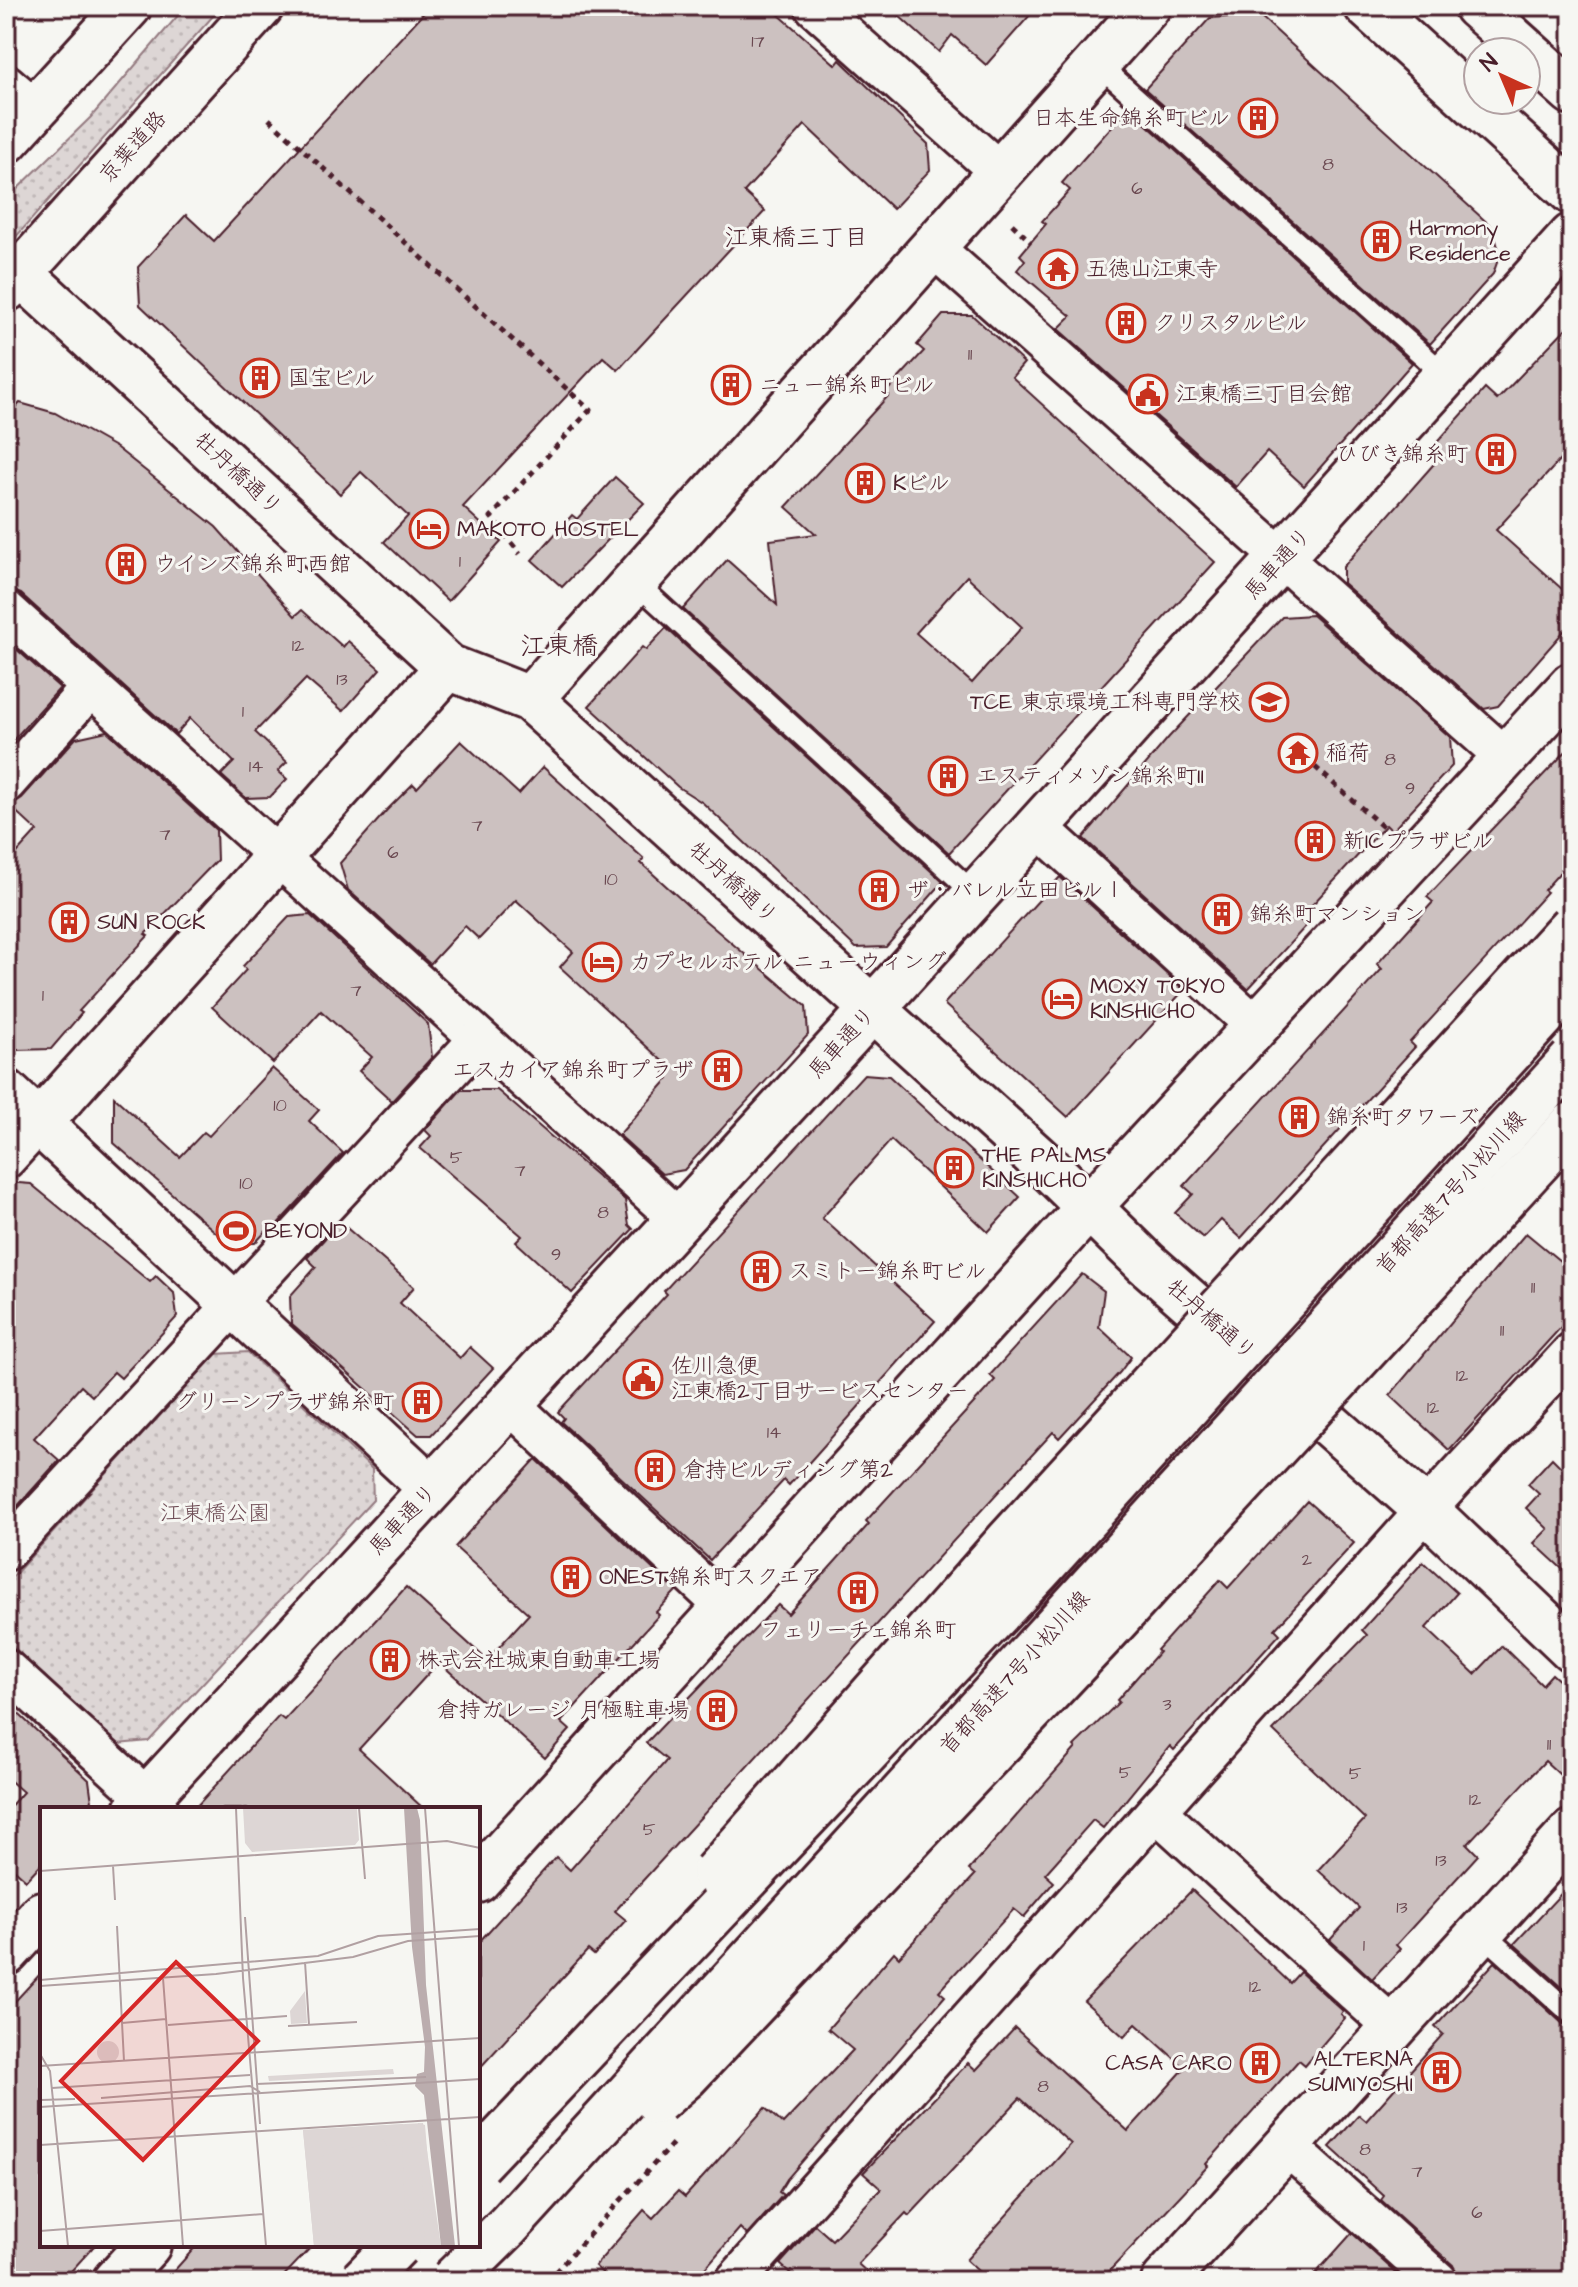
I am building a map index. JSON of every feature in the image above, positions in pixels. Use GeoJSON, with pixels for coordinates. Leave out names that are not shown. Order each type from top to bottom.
{"type":"FeatureCollection","features":[{"type":"Feature","properties":{"kind":"main road"},"geometry":{"type":"LineString","coordinates":[[6,141],[21,96],[129,6]]}},
{"type":"Feature","properties":{"kind":"main road","name":"京葉道路"},"geometry":{"type":"LineString","coordinates":[[13,281],[261,6]]}},
{"type":"Feature","properties":{"kind":"main road"},"geometry":{"type":"LineString","coordinates":[[530,699],[1148,6]]}},
{"type":"Feature","properties":{"kind":"main road"},"geometry":{"type":"LineString","coordinates":[[1367,6],[1572,192]]}},
{"type":"Feature","properties":{"kind":"main road"},"geometry":{"type":"LineString","coordinates":[[1476,6],[1572,92]]}},
{"type":"Feature","properties":{"kind":"main road","name":"馬車通り"},"geometry":{"type":"LineString","coordinates":[[148,1805],[431,1488],[680,1220],[1572,236]]}},
{"type":"Feature","properties":{"kind":"main road","name":"牡丹橋通り"},"geometry":{"type":"LineString","coordinates":[[13,281],[448,667],[530,699],[1089,1207],[1145,1262],[1426,1510],[1572,1649]]}},
{"type":"Feature","properties":{"kind":"main road"},"geometry":{"type":"LineString","coordinates":[[39,1123],[448,667]]}},
{"type":"Feature","properties":{"kind":"main road"},"geometry":{"type":"LineString","coordinates":[[480,1878],[1089,1207],[1572,685]]}},
{"type":"Feature","properties":{"kind":"main road"},"geometry":{"type":"LineString","coordinates":[[560,2079],[613,1993],[778,1800],[1008,1541],[1572,926]]}},
{"type":"Feature","properties":{"kind":"main road"},"geometry":{"type":"LineString","coordinates":[[480,2161],[1049,1559],[1572,984]]}},
{"type":"Feature","properties":{"kind":"main road","name":"首都高速7号小松川線"},"geometry":{"type":"LineString","coordinates":[[452,2281],[508,2226],[1572,1060]]}},
{"type":"Feature","properties":{"kind":"main road"},"geometry":{"type":"LineString","coordinates":[[6,1092],[431,1488]]}},
{"type":"Feature","properties":{"kind":"main road"},"geometry":{"type":"LineString","coordinates":[[508,2226],[686,2076],[1097,1640],[1572,1125]]}},
{"type":"Feature","properties":{"kind":"main road"},"geometry":{"type":"LineString","coordinates":[[1164,2281],[1572,1832]]}},
{"type":"Feature","properties":{"kind":"main road"},"geometry":{"type":"LineString","coordinates":[[6,1953],[40,1916]]}},
{"type":"Feature","properties":{"kind":"main road"},"geometry":{"type":"LineString","coordinates":[[115,2281],[146,2247]]}},
{"type":"Feature","properties":{"kind":"main road"},"geometry":{"type":"LineString","coordinates":[[362,2281],[395,2247]]}},
{"type":"Feature","properties":{"kind":"street"},"geometry":{"type":"LineString","coordinates":[[814,6],[1000,172]]}},
{"type":"Feature","properties":{"kind":"street"},"geometry":{"type":"LineString","coordinates":[[933,247],[1505,757]]}},
{"type":"Feature","properties":{"kind":"street"},"geometry":{"type":"LineString","coordinates":[[6,610],[277,859],[680,1220]]}},
{"type":"Feature","properties":{"kind":"street"},"geometry":{"type":"LineString","coordinates":[[6,783],[91,687]]}},
{"type":"Feature","properties":{"kind":"street"},"geometry":{"type":"LineString","coordinates":[[1037,826],[1256,1026]]}},
{"type":"Feature","properties":{"kind":"street"},"geometry":{"type":"LineString","coordinates":[[6,1551],[478,1040]]}},
{"type":"Feature","properties":{"kind":"street"},"geometry":{"type":"LineString","coordinates":[[6,1159],[39,1123]]}},
{"type":"Feature","properties":{"kind":"street"},"geometry":{"type":"LineString","coordinates":[[735,2281],[1426,1510],[1572,1352]]}},
{"type":"Feature","properties":{"kind":"street"},"geometry":{"type":"LineString","coordinates":[[511,1405],[725,1607]]}},
{"type":"Feature","properties":{"kind":"street"},"geometry":{"type":"LineString","coordinates":[[10,1679],[148,1805]]}},
{"type":"Feature","properties":{"kind":"street"},"geometry":{"type":"LineString","coordinates":[[1157,1812],[1393,2027]]}},
{"type":"Feature","properties":{"kind":"street"},"geometry":{"type":"LineString","coordinates":[[1287,2146],[1438,2281]]}},
{"type":"Feature","properties":{"kind":"lane"},"geometry":{"type":"LineString","coordinates":[[1097,63],[1446,376]]}},
{"type":"Feature","properties":{"kind":"lane"},"geometry":{"type":"LineString","coordinates":[[635,582],[976,895]]}},
{"type":"Feature","properties":{"kind":"lane"},"geometry":{"type":"LineString","coordinates":[[1481,1932],[1572,2014]]}},
{"type":"Feature","properties":{"kind":"path"},"geometry":{"type":"LineString","coordinates":[[269,119],[590,410],[491,517],[520,554]]}},
{"type":"Feature","properties":{"kind":"path"},"geometry":{"type":"LineString","coordinates":[[1008,221],[1031,242]]}},
{"type":"Feature","properties":{"kind":"path"},"geometry":{"type":"LineString","coordinates":[[1306,759],[1415,855]]}},
{"type":"Feature","properties":{"kind":"green space"},"geometry":{"type":"Polygon","coordinates":[[[186,6],[222,6],[6,248],[6,200],[91,117],[186,6]]]}},
{"type":"Feature","properties":{"kind":"green space","name":"江東橋公園"},"geometry":{"type":"Polygon","coordinates":[[[248,1352],[372,1469],[373,1500],[149,1741],[117,1744],[6,1640],[6,1584],[216,1354],[248,1352]]]}},
{"type":"Feature","properties":{"kind":"building"},"geometry":{"type":"Polygon","coordinates":[[[430,6],[769,6],[836,65],[840,60],[928,144],[930,170],[893,209],[805,125],[744,192],[765,211],[618,370],[603,357],[463,507],[501,542],[448,601],[384,542],[408,516],[361,472],[340,494],[140,305],[138,267],[186,215],[214,241],[430,6]]]}},
{"type":"Feature","properties":{"kind":"building"},"geometry":{"type":"Polygon","coordinates":[[[888,6],[1038,6],[986,65],[952,35],[939,52],[888,6]]]}},
{"type":"Feature","properties":{"kind":"building"},"geometry":{"type":"Polygon","coordinates":[[[1259,15],[1492,227],[1500,254],[1493,274],[1430,344],[1145,89],[1210,18],[1259,15]]]}},
{"type":"Feature","properties":{"kind":"building"},"geometry":{"type":"Polygon","coordinates":[[[1128,108],[1412,363],[1304,486],[1267,452],[1236,487],[1058,329],[1071,316],[1017,270],[1025,260],[1020,255],[1046,224],[1042,221],[1070,190],[1062,183],[1128,108]]]}},
{"type":"Feature","properties":{"kind":"building"},"geometry":{"type":"Polygon","coordinates":[[[943,315],[972,315],[1024,363],[1012,377],[1215,562],[949,853],[683,609],[727,560],[777,605],[770,540],[816,534],[786,507],[889,395],[886,392],[924,351],[917,345],[943,315]],[[967,576],[916,633],[972,683],[1022,627],[967,576]]]}},
{"type":"Feature","properties":{"kind":"building"},"geometry":{"type":"Polygon","coordinates":[[[1572,322],[1572,447],[1496,530],[1572,598],[1572,622],[1498,706],[1484,709],[1343,583],[1343,567],[1440,457],[1431,449],[1485,389],[1497,400],[1572,322]]]}},
{"type":"Feature","properties":{"kind":"building","name":"ウインズ錦糸町西館"},"geometry":{"type":"Polygon","coordinates":[[[20,403],[55,413],[117,448],[216,527],[295,616],[302,610],[343,647],[348,641],[380,669],[343,711],[306,679],[255,732],[287,762],[278,771],[287,779],[270,797],[246,798],[221,775],[234,762],[190,718],[176,734],[21,594],[6,589],[6,418],[20,403]]]}},
{"type":"Feature","properties":{"kind":"building"},"geometry":{"type":"Polygon","coordinates":[[[615,477],[644,503],[562,587],[532,560],[572,515],[577,519],[615,477]]]}},
{"type":"Feature","properties":{"kind":"building"},"geometry":{"type":"Polygon","coordinates":[[[1312,615],[1450,737],[1452,766],[1392,831],[1386,825],[1299,919],[1306,926],[1248,989],[1083,838],[1169,737],[1282,617],[1312,615]]]}},
{"type":"Feature","properties":{"kind":"building"},"geometry":{"type":"Polygon","coordinates":[[[666,628],[943,882],[886,947],[856,948],[703,803],[678,787],[589,706],[642,647],[646,650],[666,628]]]}},
{"type":"Feature","properties":{"kind":"building"},"geometry":{"type":"Polygon","coordinates":[[[6,640],[60,688],[6,748],[6,640]]]}},
{"type":"Feature","properties":{"kind":"building"},"geometry":{"type":"Polygon","coordinates":[[[107,731],[216,830],[217,860],[145,934],[148,936],[79,1011],[82,1013],[51,1049],[17,1050],[6,1040],[6,865],[37,831],[10,806],[22,798],[76,738],[107,731]]]}},
{"type":"Feature","properties":{"kind":"building"},"geometry":{"type":"Polygon","coordinates":[[[461,741],[519,794],[543,767],[644,859],[641,863],[806,1006],[808,1035],[684,1170],[662,1174],[619,1135],[669,1078],[664,1073],[669,1067],[560,967],[573,952],[516,900],[479,939],[465,926],[430,964],[348,890],[340,863],[387,810],[413,784],[417,788],[461,741]]]}},
{"type":"Feature","properties":{"kind":"building"},"geometry":{"type":"Polygon","coordinates":[[[1572,745],[1572,859],[1544,890],[1547,892],[1410,1042],[1415,1047],[1241,1238],[1221,1220],[1203,1238],[1175,1213],[1193,1194],[1184,1186],[1382,969],[1377,964],[1433,902],[1427,897],[1572,745]]]}},
{"type":"Feature","properties":{"kind":"building","name":"MOXY TOKYO KINSHICHO"},"geometry":{"type":"Polygon","coordinates":[[[1060,877],[1184,990],[1068,1117],[944,1004],[1060,877]]]}},
{"type":"Feature","properties":{"kind":"building"},"geometry":{"type":"Polygon","coordinates":[[[310,915],[428,1024],[432,1057],[392,1101],[359,1071],[372,1057],[321,1011],[273,1063],[212,1007],[246,970],[243,966],[289,917],[310,915]]]}},
{"type":"Feature","properties":{"kind":"building"},"geometry":{"type":"Polygon","coordinates":[[[272,1068],[319,1110],[309,1121],[343,1153],[274,1228],[272,1225],[255,1243],[228,1243],[114,1143],[114,1097],[180,1157],[204,1132],[209,1136],[272,1068]]]}},
{"type":"Feature","properties":{"kind":"building"},"geometry":{"type":"Polygon","coordinates":[[[864,1074],[889,1076],[1020,1197],[988,1232],[891,1140],[822,1218],[935,1321],[789,1485],[784,1480],[710,1560],[561,1422],[564,1418],[558,1412],[667,1294],[664,1291],[864,1074]]]}},
{"type":"Feature","properties":{"kind":"building"},"geometry":{"type":"Polygon","coordinates":[[[461,1090],[497,1090],[625,1200],[629,1225],[633,1229],[572,1293],[516,1242],[522,1236],[420,1148],[431,1136],[425,1130],[461,1090]]]}},
{"type":"Feature","properties":{"kind":"building"},"geometry":{"type":"Polygon","coordinates":[[[6,1182],[31,1184],[150,1282],[156,1276],[174,1293],[177,1317],[121,1378],[114,1372],[92,1396],[81,1386],[34,1438],[59,1460],[6,1519],[6,1182]]]}},
{"type":"Feature","properties":{"kind":"building"},"geometry":{"type":"Polygon","coordinates":[[[340,1222],[414,1287],[400,1303],[460,1358],[470,1347],[493,1368],[431,1435],[418,1435],[291,1323],[290,1296],[316,1267],[307,1258],[340,1222]]]}},
{"type":"Feature","properties":{"kind":"building"},"geometry":{"type":"Polygon","coordinates":[[[1526,1233],[1572,1271],[1572,1315],[1449,1450],[1390,1395],[1526,1233]]]}},
{"type":"Feature","properties":{"kind":"building"},"geometry":{"type":"Polygon","coordinates":[[[1082,1274],[1104,1291],[1099,1327],[1131,1357],[1059,1438],[1053,1432],[615,1911],[626,1920],[594,1955],[588,1950],[480,2068],[480,1941],[556,1857],[570,1870],[667,1760],[646,1743],[778,1605],[788,1614],[869,1524],[866,1521],[995,1380],[990,1375],[1082,1274]]]}},
{"type":"Feature","properties":{"kind":"building"},"geometry":{"type":"Polygon","coordinates":[[[1572,1457],[1572,1578],[1534,1543],[1548,1529],[1526,1508],[1539,1494],[1528,1484],[1552,1458],[1562,1468],[1572,1457]]]}},
{"type":"Feature","properties":{"kind":"building"},"geometry":{"type":"Polygon","coordinates":[[[536,1459],[676,1591],[656,1612],[659,1615],[561,1722],[570,1730],[545,1758],[439,1662],[359,1749],[422,1807],[196,1807],[279,1716],[284,1720],[406,1587],[487,1660],[529,1614],[455,1547],[536,1459]]]}},
{"type":"Feature","properties":{"kind":"building"},"geometry":{"type":"Polygon","coordinates":[[[1307,1501],[1354,1543],[1275,1629],[1280,1634],[1174,1750],[1170,1746],[1103,1828],[1093,1820],[1045,1874],[1054,1882],[1024,1917],[1014,1909],[939,1991],[945,1996],[787,2179],[779,2192],[783,2195],[747,2235],[740,2228],[694,2281],[611,2281],[595,2266],[644,2210],[653,2218],[678,2191],[685,2197],[765,2108],[783,2124],[853,2050],[828,2029],[894,1952],[899,1957],[975,1875],[969,1870],[1076,1748],[1074,1746],[1119,1702],[1117,1700],[1159,1652],[1157,1650],[1220,1580],[1228,1588],[1307,1501]]]}},
{"type":"Feature","properties":{"kind":"building"},"geometry":{"type":"Polygon","coordinates":[[[1423,1562],[1457,1593],[1426,1628],[1475,1674],[1502,1646],[1542,1685],[1552,1674],[1572,1692],[1572,1786],[1545,1761],[1467,1844],[1478,1855],[1396,1945],[1400,1949],[1372,1979],[1330,1940],[1359,1908],[1318,1870],[1365,1819],[1273,1731],[1367,1635],[1362,1630],[1423,1562]]]}},
{"type":"Feature","properties":{"kind":"building"},"geometry":{"type":"Polygon","coordinates":[[[6,1702],[89,1780],[93,1807],[40,1807],[40,1865],[26,1880],[6,1862],[6,1811],[23,1792],[6,1777],[6,1702]]]}},
{"type":"Feature","properties":{"kind":"building"},"geometry":{"type":"Polygon","coordinates":[[[1572,1882],[1572,1996],[1514,1944],[1572,1882]]]}},
{"type":"Feature","properties":{"kind":"building"},"geometry":{"type":"Polygon","coordinates":[[[1192,1890],[1290,1983],[1300,1972],[1343,2011],[1341,2014],[1345,2018],[1305,2065],[1299,2060],[1206,2164],[1208,2166],[1100,2281],[989,2281],[966,2260],[1071,2144],[1020,2098],[909,2216],[906,2213],[858,2264],[877,2281],[799,2281],[780,2264],[815,2225],[832,2240],[881,2189],[863,2173],[968,2063],[976,2070],[1015,2028],[1128,2131],[1185,2068],[1136,2024],[1124,2037],[1084,2001],[1192,1890]]]}},
{"type":"Feature","properties":{"kind":"building"},"geometry":{"type":"Polygon","coordinates":[[[1495,1962],[1563,2024],[1572,2027],[1572,2281],[1459,2281],[1453,2265],[1381,2200],[1384,2196],[1330,2147],[1359,2115],[1366,2121],[1443,2034],[1435,2027],[1495,1962]]]}},
{"type":"Feature","properties":{"kind":"building"},"geometry":{"type":"Polygon","coordinates":[[[40,1974],[40,2247],[93,2247],[62,2281],[6,2281],[6,2011],[40,1974]]]}},
{"type":"Feature","properties":{"kind":"building"},"geometry":{"type":"Polygon","coordinates":[[[1352,2233],[1405,2281],[1309,2281],[1352,2233]]]}},
{"type":"Feature","properties":{"kind":"building"},"geometry":{"type":"Polygon","coordinates":[[[195,2247],[311,2247],[279,2281],[165,2281],[195,2247]]]}},
{"type":"Feature","properties":{"kind":"place","name":"日本生命錦糸町ビル"},"geometry":{"type":"Point","coordinates":[1258,118]}},
{"type":"Feature","properties":{"kind":"place","name":"Harmony Residence"},"geometry":{"type":"Point","coordinates":[1381,241]}},
{"type":"Feature","properties":{"kind":"place","name":"五徳山江東寺"},"geometry":{"type":"Point","coordinates":[1058,269]}},
{"type":"Feature","properties":{"kind":"place","name":"クリスタルビル"},"geometry":{"type":"Point","coordinates":[1126,323]}},
{"type":"Feature","properties":{"kind":"place","name":"国宝ビル"},"geometry":{"type":"Point","coordinates":[260,378]}},
{"type":"Feature","properties":{"kind":"place","name":"ニュー錦糸町ビル"},"geometry":{"type":"Point","coordinates":[731,385]}},
{"type":"Feature","properties":{"kind":"place","name":"江東橋三丁目会館"},"geometry":{"type":"Point","coordinates":[1148,394]}},
{"type":"Feature","properties":{"kind":"place","name":"ひびき錦糸町"},"geometry":{"type":"Point","coordinates":[1496,454]}},
{"type":"Feature","properties":{"kind":"place","name":"Kビル"},"geometry":{"type":"Point","coordinates":[865,483]}},
{"type":"Feature","properties":{"kind":"place","name":"MAKOTO HOSTEL"},"geometry":{"type":"Point","coordinates":[429,529]}},
{"type":"Feature","properties":{"kind":"place","name":"ウインズ錦糸町西館"},"geometry":{"type":"Point","coordinates":[126,564]}},
{"type":"Feature","properties":{"kind":"place","name":"TCE 東京環境工科専門学校"},"geometry":{"type":"Point","coordinates":[1269,702]}},
{"type":"Feature","properties":{"kind":"place","name":"稲荷"},"geometry":{"type":"Point","coordinates":[1298,753]}},
{"type":"Feature","properties":{"kind":"place","name":"エスティメゾン錦糸町II"},"geometry":{"type":"Point","coordinates":[948,776]}},
{"type":"Feature","properties":{"kind":"place","name":"新ICプラザビル"},"geometry":{"type":"Point","coordinates":[1315,841]}},
{"type":"Feature","properties":{"kind":"place","name":"ザ・バレル立田ビルⅠ"},"geometry":{"type":"Point","coordinates":[879,890]}},
{"type":"Feature","properties":{"kind":"place","name":"錦糸町マンション"},"geometry":{"type":"Point","coordinates":[1222,914]}},
{"type":"Feature","properties":{"kind":"place","name":"SUN ROCK"},"geometry":{"type":"Point","coordinates":[69,922]}},
{"type":"Feature","properties":{"kind":"place","name":"カプセルホテル ニューウィング"},"geometry":{"type":"Point","coordinates":[602,962]}},
{"type":"Feature","properties":{"kind":"place","name":"MOXY TOKYO KINSHICHO"},"geometry":{"type":"Point","coordinates":[1062,999]}},
{"type":"Feature","properties":{"kind":"place","name":"エスカイア錦糸町プラザ"},"geometry":{"type":"Point","coordinates":[722,1070]}},
{"type":"Feature","properties":{"kind":"place","name":"錦糸町タワーズ"},"geometry":{"type":"Point","coordinates":[1299,1117]}},
{"type":"Feature","properties":{"kind":"place","name":"THE PALMS KINSHICHO"},"geometry":{"type":"Point","coordinates":[954,1168]}},
{"type":"Feature","properties":{"kind":"place","name":"BEYOND"},"geometry":{"type":"Point","coordinates":[236,1231]}},
{"type":"Feature","properties":{"kind":"place","name":"スミトー錦糸町ビル"},"geometry":{"type":"Point","coordinates":[761,1271]}},
{"type":"Feature","properties":{"kind":"place","name":"佐川急便 江東橋2丁目サービスセンター"},"geometry":{"type":"Point","coordinates":[643,1379]}},
{"type":"Feature","properties":{"kind":"place","name":"グリーンプラザ錦糸町"},"geometry":{"type":"Point","coordinates":[422,1402]}},
{"type":"Feature","properties":{"kind":"place","name":"倉持ビルディング第2"},"geometry":{"type":"Point","coordinates":[655,1470]}},
{"type":"Feature","properties":{"kind":"place","name":"ONEST錦⽷町スクエア"},"geometry":{"type":"Point","coordinates":[571,1577]}},
{"type":"Feature","properties":{"kind":"place","name":"フェリーチェ錦糸町"},"geometry":{"type":"Point","coordinates":[858,1592]}},
{"type":"Feature","properties":{"kind":"place","name":"株式会社城東自動車工場"},"geometry":{"type":"Point","coordinates":[390,1660]}},
{"type":"Feature","properties":{"kind":"place","name":"倉持ガレージ 月極駐車場"},"geometry":{"type":"Point","coordinates":[717,1710]}},
{"type":"Feature","properties":{"kind":"place","name":"CASA CARO"},"geometry":{"type":"Point","coordinates":[1260,2063]}},
{"type":"Feature","properties":{"kind":"place","name":"ALTERNA SUMIYOSHI"},"geometry":{"type":"Point","coordinates":[1441,2072]}},
{"type":"Feature","properties":{"kind":"district","name":"江東橋三丁目"},"geometry":{"type":"Point","coordinates":[796,238]}},
{"type":"Feature","properties":{"kind":"district","name":"江東橋"},"geometry":{"type":"Point","coordinates":[559,646]}}]}
